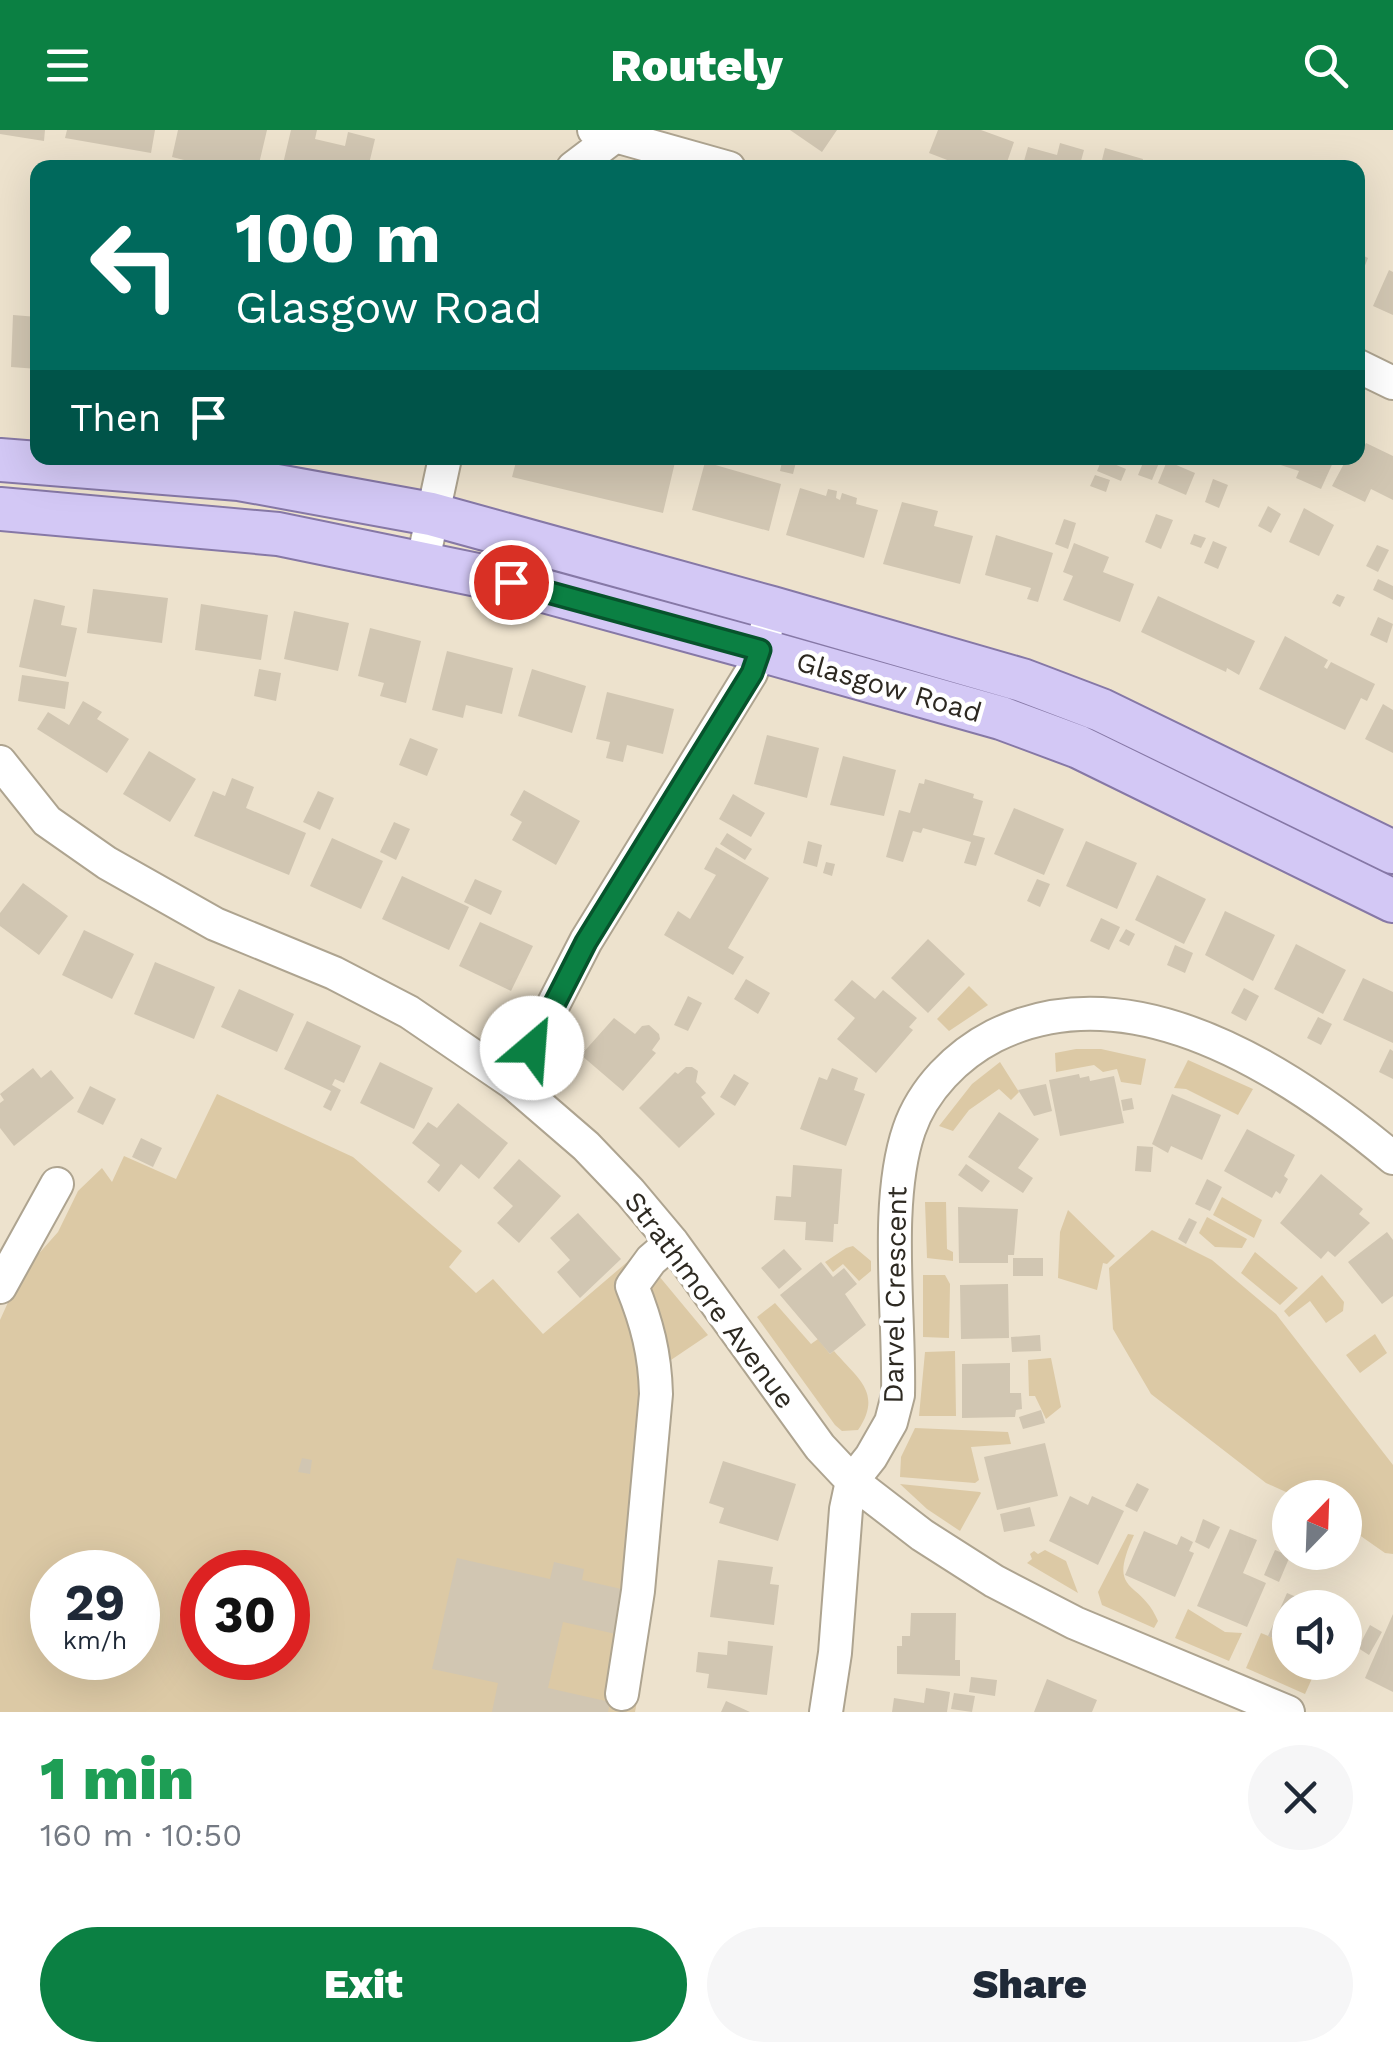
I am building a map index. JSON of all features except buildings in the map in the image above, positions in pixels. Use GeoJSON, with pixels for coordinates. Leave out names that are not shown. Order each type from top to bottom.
{"type":"FeatureCollection","features":[{"type":"Feature","properties":{"kind":"main road","name":"Glasgow Road"},"geometry":{"type":"LineString","coordinates":[[0,460],[30,462]]}},
{"type":"Feature","properties":{"kind":"main road","name":"Glasgow Road"},"geometry":{"type":"LineString","coordinates":[[63,465],[239,479],[431,514],[1022,680],[1101,710],[1393,852]]}},
{"type":"Feature","properties":{"kind":"main road","name":"Glasgow Road"},"geometry":{"type":"LineString","coordinates":[[0,509],[278,534],[511,582],[760,650],[1001,718],[1079,747],[1393,901]]}},
{"type":"Feature","properties":{"kind":"street"},"geometry":{"type":"LineString","coordinates":[[582,160],[611,132],[704,160]]}},
{"type":"Feature","properties":{"kind":"street"},"geometry":{"type":"LineString","coordinates":[[1365,369],[1393,383]]}},
{"type":"Feature","properties":{"kind":"street"},"geometry":{"type":"LineString","coordinates":[[422,565],[444,465]]}},
{"type":"Feature","properties":{"kind":"street"},"geometry":{"type":"LineString","coordinates":[[514,1083],[586,942],[752,673],[772,608]]}},
{"type":"Feature","properties":{"kind":"street","name":"Strathmore Avenue"},"geometry":{"type":"LineString","coordinates":[[0,762],[46,820],[107,863],[215,924],[334,973],[409,1012],[514,1083],[586,1146],[672,1242],[820,1447],[852,1481],[922,1536],[1075,1623],[1288,1712]]}},
{"type":"Feature","properties":{"kind":"street","name":"Darvel Crescent"},"geometry":{"type":"LineString","coordinates":[[852,1481],[891,1422],[898,1395],[897,1200],[902,1154],[920,1106],[951,1066],[974,1046],[1013,1027],[1060,1014],[1096,1012],[1142,1018],[1229,1050],[1270,1070],[1314,1097],[1393,1158]]}},
{"type":"Feature","properties":{"kind":"street"},"geometry":{"type":"LineString","coordinates":[[0,1287],[9,1254],[57,1184]]}},
{"type":"Feature","properties":{"kind":"street"},"geometry":{"type":"LineString","coordinates":[[622,1694],[642,1551],[656,1394],[650,1330],[632,1286],[640,1272],[672,1242]]}},
{"type":"Feature","properties":{"kind":"street"},"geometry":{"type":"LineString","coordinates":[[826,1712],[852,1481]]}},
{"type":"Feature","properties":{"kind":"shaded area"},"geometry":{"type":"Polygon","coordinates":[[[969,986],[988,1005],[949,1031],[937,1019],[969,986]]]}},
{"type":"Feature","properties":{"kind":"shaded area"},"geometry":{"type":"Polygon","coordinates":[[[1101,1049],[1146,1059],[1141,1085],[1121,1082],[1117,1069],[1103,1072],[1094,1065],[1056,1072],[1055,1053],[1101,1049]]]}},
{"type":"Feature","properties":{"kind":"shaded area"},"geometry":{"type":"Polygon","coordinates":[[[1188,1060],[1253,1089],[1238,1115],[1186,1089],[1174,1088],[1188,1060]]]}},
{"type":"Feature","properties":{"kind":"shaded area"},"geometry":{"type":"Polygon","coordinates":[[[1000,1062],[1019,1092],[1011,1100],[999,1089],[969,1110],[953,1131],[939,1126],[972,1084],[1000,1062]]]}},
{"type":"Feature","properties":{"kind":"shaded area"},"geometry":{"type":"Polygon","coordinates":[[[217,1094],[353,1157],[462,1251],[449,1267],[476,1293],[493,1279],[543,1334],[639,1252],[708,1335],[668,1362],[642,1674],[635,1712],[0,1712],[0,1320],[15,1287],[58,1232],[78,1191],[102,1168],[112,1182],[124,1156],[176,1179],[217,1094]]]}},
{"type":"Feature","properties":{"kind":"shaded area"},"geometry":{"type":"Polygon","coordinates":[[[1222,1197],[1262,1220],[1254,1238],[1213,1215],[1222,1197]]]}},
{"type":"Feature","properties":{"kind":"shaded area"},"geometry":{"type":"Polygon","coordinates":[[[925,1202],[946,1202],[947,1249],[953,1252],[953,1261],[927,1258],[925,1202]]]}},
{"type":"Feature","properties":{"kind":"shaded area"},"geometry":{"type":"Polygon","coordinates":[[[1068,1210],[1115,1256],[1103,1263],[1097,1290],[1058,1278],[1060,1232],[1068,1210]]]}},
{"type":"Feature","properties":{"kind":"shaded area"},"geometry":{"type":"Polygon","coordinates":[[[1207,1217],[1247,1239],[1242,1248],[1215,1247],[1199,1233],[1207,1217]]]}},
{"type":"Feature","properties":{"kind":"shaded area"},"geometry":{"type":"Polygon","coordinates":[[[1152,1230],[1212,1260],[1276,1314],[1393,1465],[1393,1554],[1362,1537],[1362,1480],[1272,1480],[1272,1486],[1151,1394],[1113,1329],[1109,1268],[1152,1230]]]}},
{"type":"Feature","properties":{"kind":"shaded area"},"geometry":{"type":"Polygon","coordinates":[[[853,1246],[871,1261],[871,1271],[859,1281],[843,1264],[833,1272],[825,1262],[853,1246]]]}},
{"type":"Feature","properties":{"kind":"shaded area"},"geometry":{"type":"Polygon","coordinates":[[[1255,1252],[1298,1288],[1280,1305],[1241,1273],[1255,1252]]]}},
{"type":"Feature","properties":{"kind":"shaded area"},"geometry":{"type":"Polygon","coordinates":[[[923,1275],[945,1275],[950,1284],[949,1338],[923,1337],[923,1275]]]}},
{"type":"Feature","properties":{"kind":"shaded area"},"geometry":{"type":"Polygon","coordinates":[[[1322,1275],[1344,1302],[1343,1311],[1326,1323],[1310,1301],[1289,1317],[1284,1311],[1322,1275]]]}},
{"type":"Feature","properties":{"kind":"shaded area"},"geometry":{"type":"Polygon","coordinates":[[[775,1303],[811,1344],[818,1339],[859,1379],[868,1396],[868,1406],[858,1430],[842,1431],[835,1425],[757,1317],[775,1303]]]}},
{"type":"Feature","properties":{"kind":"shaded area"},"geometry":{"type":"Polygon","coordinates":[[[1375,1334],[1387,1353],[1360,1373],[1346,1355],[1375,1334]]]}},
{"type":"Feature","properties":{"kind":"shaded area"},"geometry":{"type":"Polygon","coordinates":[[[955,1351],[956,1416],[919,1416],[925,1352],[955,1351]]]}},
{"type":"Feature","properties":{"kind":"shaded area"},"geometry":{"type":"Polygon","coordinates":[[[1051,1358],[1061,1407],[1046,1419],[1035,1396],[1029,1396],[1028,1360],[1051,1358]]]}},
{"type":"Feature","properties":{"kind":"shaded area"},"geometry":{"type":"Polygon","coordinates":[[[915,1428],[1008,1432],[1011,1444],[971,1447],[979,1480],[975,1483],[900,1477],[901,1457],[915,1428]]]}},
{"type":"Feature","properties":{"kind":"shaded area"},"geometry":{"type":"Polygon","coordinates":[[[900,1484],[981,1493],[960,1531],[927,1509],[900,1484]]]}},
{"type":"Feature","properties":{"kind":"shaded area"},"geometry":{"type":"Polygon","coordinates":[[[1128,1534],[1134,1535],[1123,1568],[1125,1578],[1151,1607],[1158,1621],[1154,1628],[1102,1605],[1098,1592],[1128,1534]]]}},
{"type":"Feature","properties":{"kind":"shaded area"},"geometry":{"type":"Polygon","coordinates":[[[1045,1550],[1066,1561],[1078,1593],[1027,1563],[1034,1551],[1038,1554],[1045,1550]]]}},
{"type":"Feature","properties":{"kind":"shaded area"},"geometry":{"type":"Polygon","coordinates":[[[1188,1609],[1225,1632],[1242,1633],[1229,1661],[1175,1638],[1188,1609]]]}},
{"type":"Feature","properties":{"kind":"shaded area"},"geometry":{"type":"Polygon","coordinates":[[[1261,1633],[1272,1638],[1272,1679],[1246,1668],[1261,1633]]]}},
{"type":"Feature","properties":{"kind":"shaded area"},"geometry":{"type":"Polygon","coordinates":[[[1273,1680],[1311,1680],[1305,1694],[1273,1680]]]}},
{"type":"Feature","properties":{"kind":"route"},"geometry":{"type":"LineString","coordinates":[[511,582],[760,650],[752,673],[586,942],[532,1048]]}}]}
